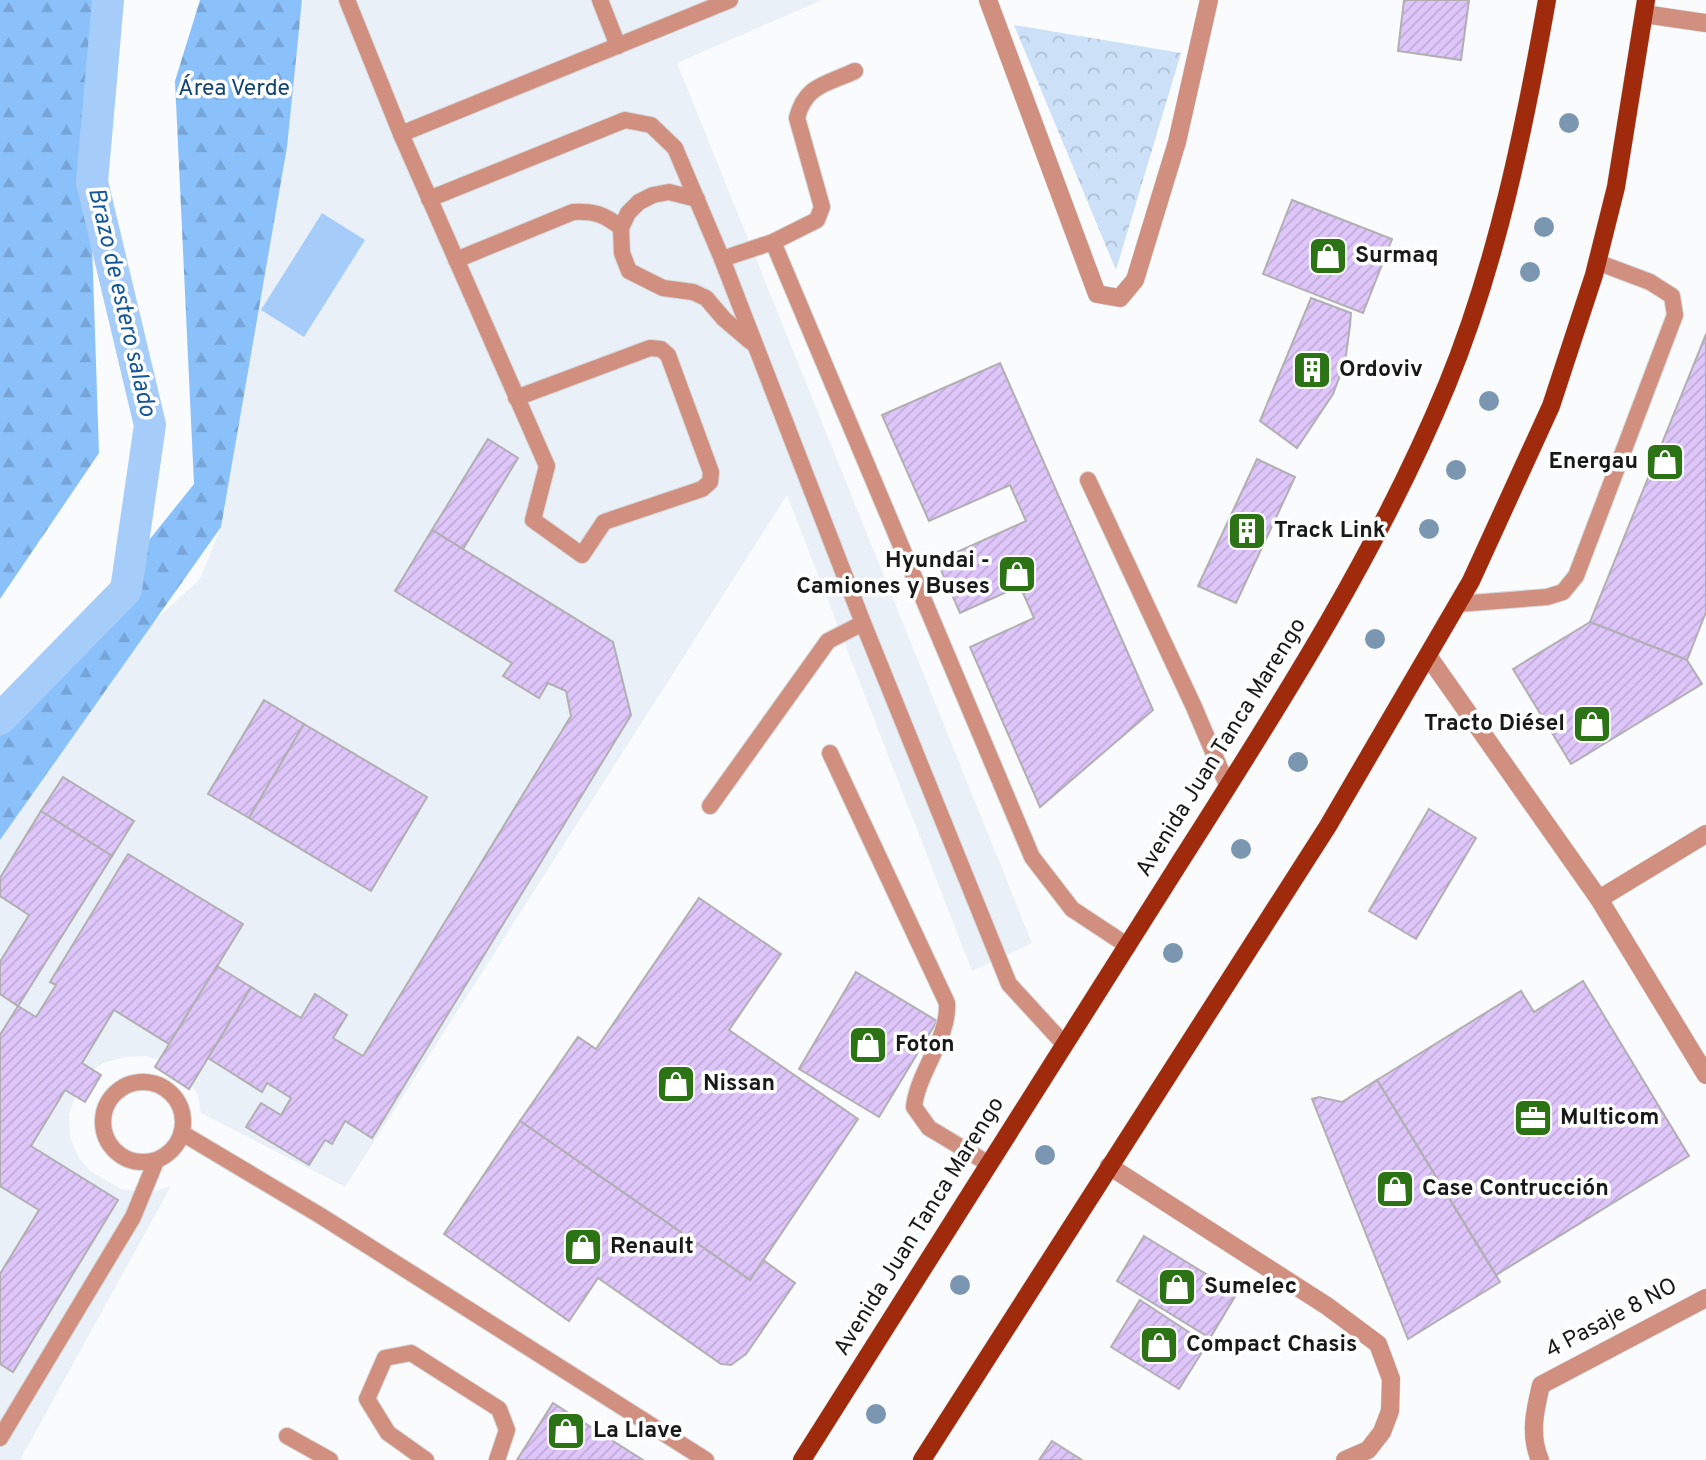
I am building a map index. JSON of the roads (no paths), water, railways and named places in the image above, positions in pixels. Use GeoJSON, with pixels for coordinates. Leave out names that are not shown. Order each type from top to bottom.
{"type":"FeatureCollection","features":[{"type":"Feature","properties":{"kind":"main road","name":"Avenida Juan Tanca Marengo"},"geometry":{"type":"LineString","coordinates":[[802,1460],[1298,675],[1374,538],[1447,385],[1492,254],[1530,99],[1547,0]]}},
{"type":"Feature","properties":{"kind":"main road"},"geometry":{"type":"LineString","coordinates":[[922,1460],[1328,826],[1458,604],[1552,406],[1597,262],[1616,187],[1645,7]]}},
{"type":"Feature","properties":{"kind":"street"},"geometry":{"type":"LineString","coordinates":[[988,0],[1097,294],[1120,298],[1135,280],[1177,142],[1209,0]]}},
{"type":"Feature","properties":{"kind":"street"},"geometry":{"type":"LineString","coordinates":[[1645,7],[1706,23]]}},
{"type":"Feature","properties":{"kind":"street"},"geometry":{"type":"LineString","coordinates":[[1428,656],[1600,899],[1705,1073]]}},
{"type":"Feature","properties":{"kind":"street"},"geometry":{"type":"LineString","coordinates":[[1600,899],[1706,834]]}},
{"type":"Feature","properties":{"kind":"street"},"geometry":{"type":"LineString","coordinates":[[1109,1166],[1327,1306],[1378,1344],[1391,1379],[1390,1411],[1382,1432],[1368,1450],[1345,1460]]}},
{"type":"Feature","properties":{"kind":"street","name":"4 Pasaje 8 NO"},"geometry":{"type":"LineString","coordinates":[[1540,1460],[1535,1448],[1533,1415],[1541,1385],[1706,1298]]}},
{"type":"Feature","properties":{"kind":"lane"},"geometry":{"type":"LineString","coordinates":[[347,0],[401,134],[516,398],[547,466],[533,520],[582,555],[604,522],[702,489],[710,482],[711,472],[690,412],[668,355],[661,349],[650,348],[516,398]]}},
{"type":"Feature","properties":{"kind":"lane"},"geometry":{"type":"LineString","coordinates":[[600,0],[618,46]]}},
{"type":"Feature","properties":{"kind":"lane"},"geometry":{"type":"LineString","coordinates":[[401,134],[730,0]]}},
{"type":"Feature","properties":{"kind":"lane"},"geometry":{"type":"LineString","coordinates":[[722,259],[773,242],[817,220],[822,214],[797,118],[800,104],[806,93],[855,71]]}},
{"type":"Feature","properties":{"kind":"lane"},"geometry":{"type":"LineString","coordinates":[[429,198],[625,120],[651,125],[675,148],[722,259],[751,342],[1009,984],[1064,1044]]}},
{"type":"Feature","properties":{"kind":"lane"},"geometry":{"type":"LineString","coordinates":[[697,199],[669,192],[653,195],[639,202],[621,228],[622,253],[629,271],[663,288],[693,292],[706,299],[751,342]]}},
{"type":"Feature","properties":{"kind":"lane"},"geometry":{"type":"LineString","coordinates":[[456,260],[573,212],[593,211],[609,217],[621,228]]}},
{"type":"Feature","properties":{"kind":"lane"},"geometry":{"type":"LineString","coordinates":[[773,242],[1032,857],[1072,909],[1128,946]]}},
{"type":"Feature","properties":{"kind":"lane"},"geometry":{"type":"LineString","coordinates":[[1458,604],[1546,597],[1563,592],[1576,576],[1675,315],[1672,296],[1657,285],[1597,262]]}},
{"type":"Feature","properties":{"kind":"lane"},"geometry":{"type":"LineString","coordinates":[[1088,480],[1194,707],[1228,787]]}},
{"type":"Feature","properties":{"kind":"lane"},"geometry":{"type":"LineString","coordinates":[[710,806],[828,641],[863,623]]}},
{"type":"Feature","properties":{"kind":"lane"},"geometry":{"type":"LineString","coordinates":[[830,754],[947,1003],[948,1017],[916,1090],[914,1107],[929,1128],[989,1164]]}},
{"type":"Feature","properties":{"kind":"lane"},"geometry":{"type":"LineString","coordinates":[[145,1081],[162,1086],[176,1098],[183,1115],[182,1133],[173,1150],[156,1161],[138,1163],[122,1157],[108,1145],[102,1128],[104,1110],[113,1094],[127,1084],[145,1081]]}},
{"type":"Feature","properties":{"kind":"lane"},"geometry":{"type":"LineString","coordinates":[[182,1133],[321,1216],[706,1460]]}},
{"type":"Feature","properties":{"kind":"lane"},"geometry":{"type":"LineString","coordinates":[[2,1431],[133,1217],[156,1161]]}},
{"type":"Feature","properties":{"kind":"lane"},"geometry":{"type":"LineString","coordinates":[[426,1460],[388,1433],[368,1399],[385,1358],[411,1353],[499,1409],[507,1430],[498,1460]]}},
{"type":"Feature","properties":{"kind":"lane"},"geometry":{"type":"LineString","coordinates":[[287,1436],[330,1460]]}},
{"type":"Feature","properties":{"kind":"waterway","name":"Brazo de estero salado"},"geometry":{"type":"LineString","coordinates":[[0,719],[126,590],[150,425],[92,182],[108,0]]}},
{"type":"Feature","properties":{"kind":"place","name":"Surmaq"},"geometry":{"type":"Point","coordinates":[1328,256]}},
{"type":"Feature","properties":{"kind":"place","name":"Ordoviv"},"geometry":{"type":"Point","coordinates":[1312,370]}},
{"type":"Feature","properties":{"kind":"place","name":"Energau"},"geometry":{"type":"Point","coordinates":[1665,462]}},
{"type":"Feature","properties":{"kind":"place","name":"Track Link"},"geometry":{"type":"Point","coordinates":[1247,531]}},
{"type":"Feature","properties":{"kind":"place","name":"Hyundai - Camiones y Buses"},"geometry":{"type":"Point","coordinates":[1017,574]}},
{"type":"Feature","properties":{"kind":"place","name":"Tracto Diésel"},"geometry":{"type":"Point","coordinates":[1592,724]}},
{"type":"Feature","properties":{"kind":"place","name":"Foton"},"geometry":{"type":"Point","coordinates":[868,1045]}},
{"type":"Feature","properties":{"kind":"place","name":"Nissan"},"geometry":{"type":"Point","coordinates":[676,1084]}},
{"type":"Feature","properties":{"kind":"place","name":"Multicom"},"geometry":{"type":"Point","coordinates":[1533,1118]}},
{"type":"Feature","properties":{"kind":"place","name":"Case Contrucción"},"geometry":{"type":"Point","coordinates":[1395,1189]}},
{"type":"Feature","properties":{"kind":"place","name":"Renault"},"geometry":{"type":"Point","coordinates":[583,1247]}},
{"type":"Feature","properties":{"kind":"place","name":"Sumelec"},"geometry":{"type":"Point","coordinates":[1177,1287]}},
{"type":"Feature","properties":{"kind":"place","name":"Compact Chasis"},"geometry":{"type":"Point","coordinates":[1159,1345]}},
{"type":"Feature","properties":{"kind":"place","name":"La Llave"},"geometry":{"type":"Point","coordinates":[566,1431]}},
{"type":"Feature","properties":{"kind":"park label","name":"Área Verde"},"geometry":{"type":"Point","coordinates":[234,89]}}]}
